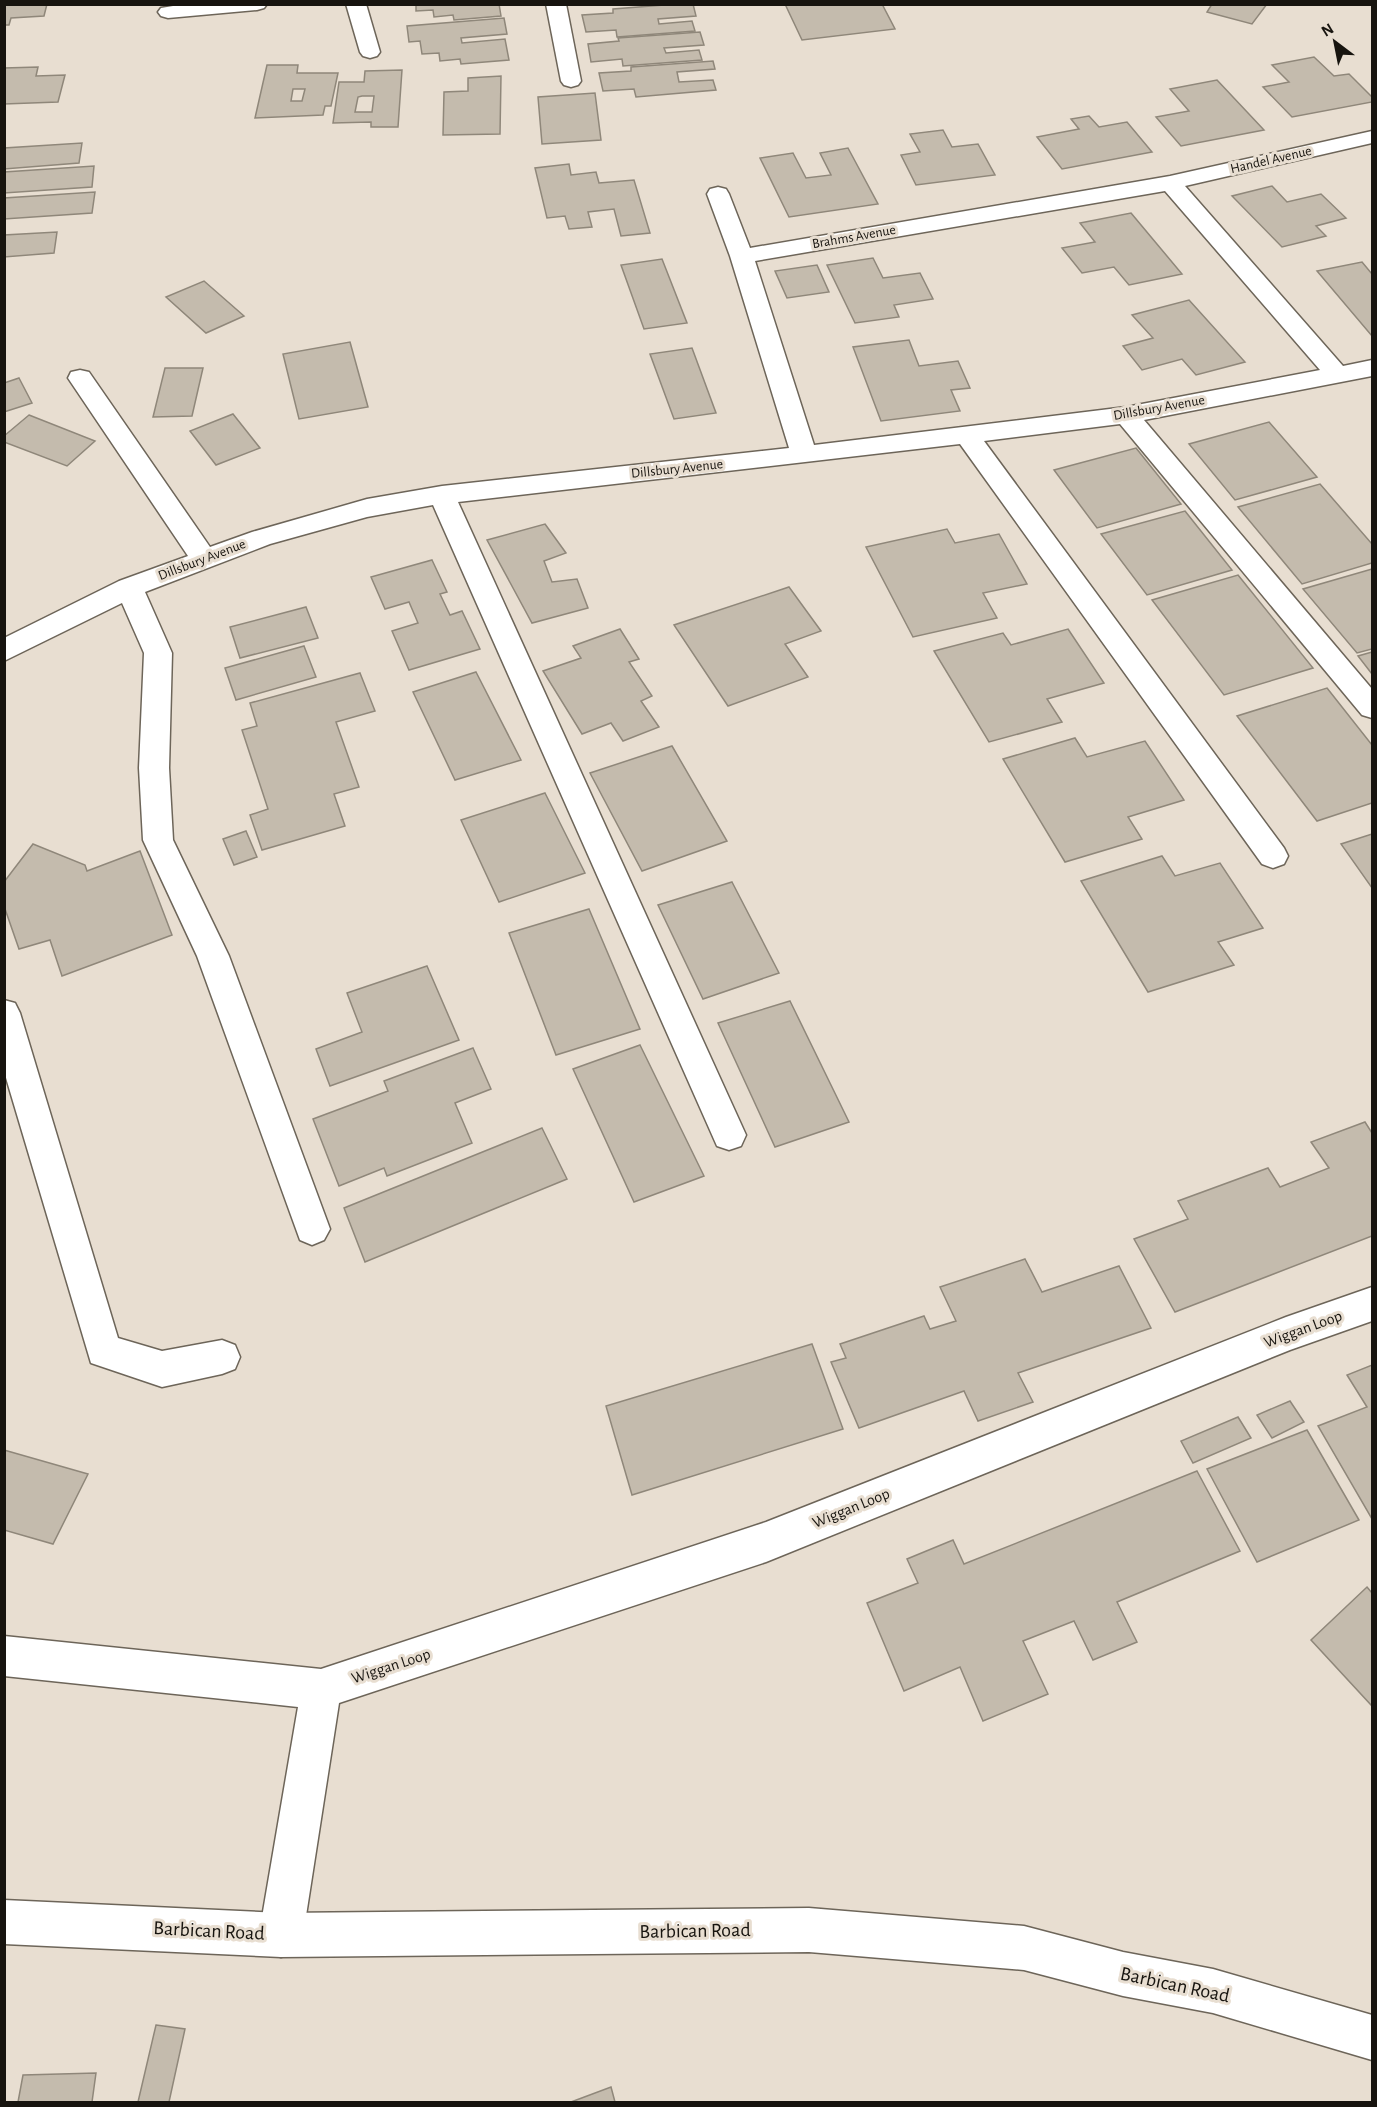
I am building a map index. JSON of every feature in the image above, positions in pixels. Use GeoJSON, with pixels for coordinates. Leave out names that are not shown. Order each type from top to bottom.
{"type":"FeatureCollection","features":[{"type":"Feature","properties":{"kind":"street"},"geometry":{"type":"LineString","coordinates":[[168,12],[256,4]]}},
{"type":"Feature","properties":{"kind":"street"},"geometry":{"type":"LineString","coordinates":[[356,4],[370,52]]}},
{"type":"Feature","properties":{"kind":"street"},"geometry":{"type":"LineString","coordinates":[[556,4],[571,81]]}},
{"type":"Feature","properties":{"kind":"street","name":"Handel Avenue"},"geometry":{"type":"LineString","coordinates":[[1170,183],[1372,137]]}},
{"type":"Feature","properties":{"kind":"street"},"geometry":{"type":"LineString","coordinates":[[1170,183],[1337,374]]}},
{"type":"Feature","properties":{"kind":"street","name":"Brahms Avenue"},"geometry":{"type":"LineString","coordinates":[[742,256],[1170,183]]}},
{"type":"Feature","properties":{"kind":"street"},"geometry":{"type":"LineString","coordinates":[[718,194],[742,256],[804,454]]}},
{"type":"Feature","properties":{"kind":"street","name":"Dillsbury Avenue"},"geometry":{"type":"LineString","coordinates":[[4,651],[39,631],[129,588],[261,538],[367,508],[442,495],[1126,415],[1372,368]]}},
{"type":"Feature","properties":{"kind":"street"},"geometry":{"type":"LineString","coordinates":[[80,378],[204,559]]}},
{"type":"Feature","properties":{"kind":"street"},"geometry":{"type":"LineString","coordinates":[[1126,415],[1372,708]]}},
{"type":"Feature","properties":{"kind":"street"},"geometry":{"type":"LineString","coordinates":[[966,434],[1273,856]]}},
{"type":"Feature","properties":{"kind":"street"},"geometry":{"type":"LineString","coordinates":[[442,495],[729,1136]]}},
{"type":"Feature","properties":{"kind":"street"},"geometry":{"type":"LineString","coordinates":[[129,588],[158,653],[154,768],[158,840],[213,956],[312,1229]]}},
{"type":"Feature","properties":{"kind":"street"},"geometry":{"type":"LineString","coordinates":[[4,1013],[104,1352],[162,1370],[222,1357]]}},
{"type":"Feature","properties":{"kind":"street","name":"Wiggan Loop"},"geometry":{"type":"LineString","coordinates":[[4,1656],[321,1689],[766,1542],[1275,1338],[1372,1304]]}},
{"type":"Feature","properties":{"kind":"street"},"geometry":{"type":"LineString","coordinates":[[281,1935],[321,1689]]}},
{"type":"Feature","properties":{"kind":"street","name":"Barbican Road"},"geometry":{"type":"LineString","coordinates":[[4,1922],[281,1935],[809,1930],[1024,1948],[1123,1974],[1213,1991],[1372,2038]]}},
{"type":"Feature","properties":{"kind":"building"},"geometry":{"type":"Polygon","coordinates":[[[4,4],[47,4],[44,16],[11,18],[9,25],[4,25],[4,4]]]}},
{"type":"Feature","properties":{"kind":"building"},"geometry":{"type":"Polygon","coordinates":[[[416,4],[499,4],[501,16],[454,20],[453,15],[434,17],[433,10],[416,11],[416,4]]]}},
{"type":"Feature","properties":{"kind":"building"},"geometry":{"type":"Polygon","coordinates":[[[693,4],[696,16],[658,19],[659,24],[692,21],[695,31],[617,37],[616,30],[586,32],[582,15],[613,13],[613,9],[693,4]]]}},
{"type":"Feature","properties":{"kind":"building"},"geometry":{"type":"Polygon","coordinates":[[[785,4],[882,4],[895,29],[802,40],[785,4]]]}},
{"type":"Feature","properties":{"kind":"building"},"geometry":{"type":"Polygon","coordinates":[[[1212,4],[1267,4],[1252,24],[1207,12],[1212,4]]]}},
{"type":"Feature","properties":{"kind":"building"},"geometry":{"type":"Polygon","coordinates":[[[504,18],[507,34],[461,38],[462,43],[505,39],[509,60],[461,64],[460,59],[440,61],[439,53],[422,54],[420,41],[409,42],[407,26],[504,18]]]}},
{"type":"Feature","properties":{"kind":"building"},"geometry":{"type":"Polygon","coordinates":[[[700,32],[704,45],[664,48],[666,53],[699,50],[702,60],[623,66],[622,59],[591,62],[588,44],[619,41],[618,38],[700,32]]]}},
{"type":"Feature","properties":{"kind":"building"},"geometry":{"type":"Polygon","coordinates":[[[1314,57],[1334,76],[1349,74],[1372,97],[1372,102],[1292,117],[1263,87],[1289,82],[1272,65],[1314,57]]]}},
{"type":"Feature","properties":{"kind":"building"},"geometry":{"type":"Polygon","coordinates":[[[713,61],[715,69],[677,72],[679,82],[713,80],[716,90],[636,97],[634,89],[603,91],[599,73],[631,71],[631,67],[713,61]]]}},
{"type":"Feature","properties":{"kind":"building"},"geometry":{"type":"Polygon","coordinates":[[[267,65],[298,65],[297,73],[338,73],[331,106],[325,106],[323,115],[255,118],[267,65]],[[293,89],[291,101],[302,101],[305,89],[293,89]]]}},
{"type":"Feature","properties":{"kind":"building"},"geometry":{"type":"Polygon","coordinates":[[[38,67],[36,76],[65,75],[58,102],[4,104],[4,68],[38,67]]]}},
{"type":"Feature","properties":{"kind":"building"},"geometry":{"type":"Polygon","coordinates":[[[402,70],[398,127],[371,127],[371,122],[333,123],[339,82],[364,82],[365,71],[402,70]],[[374,96],[358,97],[355,112],[372,112],[374,96]]]}},
{"type":"Feature","properties":{"kind":"building"},"geometry":{"type":"Polygon","coordinates":[[[501,76],[500,134],[443,135],[444,92],[468,91],[468,78],[501,76]]]}},
{"type":"Feature","properties":{"kind":"building"},"geometry":{"type":"Polygon","coordinates":[[[1217,80],[1264,130],[1181,146],[1156,117],[1189,111],[1170,89],[1217,80]]]}},
{"type":"Feature","properties":{"kind":"building"},"geometry":{"type":"Polygon","coordinates":[[[595,93],[601,140],[542,144],[538,97],[595,93]]]}},
{"type":"Feature","properties":{"kind":"building"},"geometry":{"type":"Polygon","coordinates":[[[1089,116],[1099,127],[1127,122],[1152,152],[1062,169],[1037,137],[1079,129],[1071,119],[1089,116]]]}},
{"type":"Feature","properties":{"kind":"building"},"geometry":{"type":"Polygon","coordinates":[[[943,130],[952,147],[978,144],[995,175],[916,185],[901,155],[920,152],[910,134],[943,130]]]}},
{"type":"Feature","properties":{"kind":"building"},"geometry":{"type":"Polygon","coordinates":[[[82,143],[79,163],[4,169],[4,148],[82,143]]]}},
{"type":"Feature","properties":{"kind":"building"},"geometry":{"type":"Polygon","coordinates":[[[848,148],[878,204],[789,217],[760,158],[793,153],[806,178],[831,175],[820,153],[848,148]]]}},
{"type":"Feature","properties":{"kind":"building"},"geometry":{"type":"Polygon","coordinates":[[[569,164],[571,175],[596,172],[599,183],[634,180],[650,233],[621,236],[614,209],[588,212],[592,227],[569,229],[565,216],[547,218],[535,168],[569,164]]]}},
{"type":"Feature","properties":{"kind":"building"},"geometry":{"type":"Polygon","coordinates":[[[94,166],[92,187],[4,193],[4,172],[94,166]]]}},
{"type":"Feature","properties":{"kind":"building"},"geometry":{"type":"Polygon","coordinates":[[[1272,186],[1287,202],[1321,194],[1346,218],[1316,226],[1326,236],[1282,247],[1232,196],[1272,186]]]}},
{"type":"Feature","properties":{"kind":"building"},"geometry":{"type":"Polygon","coordinates":[[[95,192],[92,213],[4,219],[4,198],[95,192]]]}},
{"type":"Feature","properties":{"kind":"building"},"geometry":{"type":"Polygon","coordinates":[[[1131,213],[1182,274],[1129,285],[1114,267],[1082,273],[1062,248],[1095,242],[1080,223],[1131,213]]]}},
{"type":"Feature","properties":{"kind":"building"},"geometry":{"type":"Polygon","coordinates":[[[57,232],[54,253],[4,257],[4,235],[57,232]]]}},
{"type":"Feature","properties":{"kind":"building"},"geometry":{"type":"Polygon","coordinates":[[[873,258],[883,278],[920,273],[933,299],[894,305],[899,317],[855,323],[827,265],[873,258]]]}},
{"type":"Feature","properties":{"kind":"building"},"geometry":{"type":"Polygon","coordinates":[[[662,259],[687,323],[644,329],[621,265],[662,259]]]}},
{"type":"Feature","properties":{"kind":"building"},"geometry":{"type":"Polygon","coordinates":[[[1362,262],[1372,274],[1372,336],[1317,271],[1362,262]]]}},
{"type":"Feature","properties":{"kind":"building"},"geometry":{"type":"Polygon","coordinates":[[[817,265],[829,292],[787,298],[775,271],[817,265]]]}},
{"type":"Feature","properties":{"kind":"building"},"geometry":{"type":"Polygon","coordinates":[[[204,281],[244,316],[206,333],[166,297],[204,281]]]}},
{"type":"Feature","properties":{"kind":"building"},"geometry":{"type":"Polygon","coordinates":[[[1189,300],[1245,362],[1196,375],[1182,359],[1142,370],[1123,346],[1153,338],[1132,315],[1189,300]]]}},
{"type":"Feature","properties":{"kind":"building"},"geometry":{"type":"Polygon","coordinates":[[[909,340],[919,366],[958,361],[970,388],[951,390],[960,411],[881,421],[853,347],[909,340]]]}},
{"type":"Feature","properties":{"kind":"building"},"geometry":{"type":"Polygon","coordinates":[[[350,342],[368,407],[299,419],[283,354],[350,342]]]}},
{"type":"Feature","properties":{"kind":"building"},"geometry":{"type":"Polygon","coordinates":[[[692,348],[716,413],[674,419],[650,354],[692,348]]]}},
{"type":"Feature","properties":{"kind":"building"},"geometry":{"type":"Polygon","coordinates":[[[165,368],[203,368],[192,416],[153,417],[165,368]]]}},
{"type":"Feature","properties":{"kind":"building"},"geometry":{"type":"Polygon","coordinates":[[[19,378],[32,403],[4,412],[4,383],[19,378]]]}},
{"type":"Feature","properties":{"kind":"building"},"geometry":{"type":"Polygon","coordinates":[[[233,414],[260,448],[216,465],[190,431],[233,414]]]}},
{"type":"Feature","properties":{"kind":"building"},"geometry":{"type":"Polygon","coordinates":[[[29,415],[95,441],[67,466],[4,442],[4,436],[29,415]]]}},
{"type":"Feature","properties":{"kind":"building"},"geometry":{"type":"Polygon","coordinates":[[[1269,422],[1317,477],[1235,500],[1189,444],[1269,422]]]}},
{"type":"Feature","properties":{"kind":"building"},"geometry":{"type":"Polygon","coordinates":[[[1136,448],[1181,504],[1097,528],[1054,470],[1136,448]]]}},
{"type":"Feature","properties":{"kind":"building"},"geometry":{"type":"Polygon","coordinates":[[[1320,484],[1372,544],[1372,563],[1302,584],[1238,507],[1320,484]]]}},
{"type":"Feature","properties":{"kind":"building"},"geometry":{"type":"Polygon","coordinates":[[[1185,511],[1232,570],[1147,595],[1101,534],[1185,511]]]}},
{"type":"Feature","properties":{"kind":"building"},"geometry":{"type":"Polygon","coordinates":[[[545,524],[566,553],[544,561],[552,582],[577,579],[588,608],[532,623],[487,540],[545,524]]]}},
{"type":"Feature","properties":{"kind":"building"},"geometry":{"type":"Polygon","coordinates":[[[947,529],[955,543],[999,534],[1027,584],[983,593],[997,618],[913,637],[866,547],[947,529]]]}},
{"type":"Feature","properties":{"kind":"building"},"geometry":{"type":"Polygon","coordinates":[[[432,560],[447,592],[440,594],[450,615],[462,611],[480,649],[409,670],[392,631],[418,623],[409,602],[385,609],[371,577],[432,560]]]}},
{"type":"Feature","properties":{"kind":"building"},"geometry":{"type":"Polygon","coordinates":[[[1372,569],[1372,649],[1357,653],[1303,589],[1372,569]]]}},
{"type":"Feature","properties":{"kind":"building"},"geometry":{"type":"Polygon","coordinates":[[[1238,575],[1313,668],[1224,695],[1152,600],[1238,575]]]}},
{"type":"Feature","properties":{"kind":"building"},"geometry":{"type":"Polygon","coordinates":[[[789,587],[821,631],[785,644],[808,677],[728,706],[674,625],[789,587]]]}},
{"type":"Feature","properties":{"kind":"building"},"geometry":{"type":"Polygon","coordinates":[[[306,607],[318,638],[240,658],[230,627],[306,607]]]}},
{"type":"Feature","properties":{"kind":"building"},"geometry":{"type":"Polygon","coordinates":[[[620,629],[639,659],[629,662],[652,696],[641,701],[659,727],[623,741],[611,723],[582,734],[543,671],[581,658],[573,646],[620,629]]]}},
{"type":"Feature","properties":{"kind":"building"},"geometry":{"type":"Polygon","coordinates":[[[1068,629],[1104,683],[1047,699],[1062,722],[989,742],[934,651],[1003,633],[1011,645],[1068,629]]]}},
{"type":"Feature","properties":{"kind":"building"},"geometry":{"type":"Polygon","coordinates":[[[304,646],[316,677],[236,700],[225,668],[304,646]]]}},
{"type":"Feature","properties":{"kind":"building"},"geometry":{"type":"Polygon","coordinates":[[[1372,652],[1372,674],[1358,656],[1372,652]]]}},
{"type":"Feature","properties":{"kind":"building"},"geometry":{"type":"Polygon","coordinates":[[[476,672],[521,760],[455,780],[413,692],[476,672]]]}},
{"type":"Feature","properties":{"kind":"building"},"geometry":{"type":"Polygon","coordinates":[[[360,673],[375,711],[336,722],[359,787],[334,794],[345,826],[262,850],[250,815],[268,809],[242,730],[257,726],[250,703],[360,673]]]}},
{"type":"Feature","properties":{"kind":"building"},"geometry":{"type":"Polygon","coordinates":[[[1327,688],[1372,745],[1372,803],[1317,821],[1237,716],[1327,688]]]}},
{"type":"Feature","properties":{"kind":"building"},"geometry":{"type":"Polygon","coordinates":[[[1075,738],[1087,757],[1145,741],[1184,800],[1128,817],[1142,839],[1065,862],[1003,759],[1075,738]]]}},
{"type":"Feature","properties":{"kind":"building"},"geometry":{"type":"Polygon","coordinates":[[[672,746],[727,841],[642,871],[590,773],[672,746]]]}},
{"type":"Feature","properties":{"kind":"building"},"geometry":{"type":"Polygon","coordinates":[[[545,793],[585,873],[499,902],[461,820],[545,793]]]}},
{"type":"Feature","properties":{"kind":"building"},"geometry":{"type":"Polygon","coordinates":[[[246,831],[257,857],[234,865],[223,839],[246,831]]]}},
{"type":"Feature","properties":{"kind":"building"},"geometry":{"type":"Polygon","coordinates":[[[1372,834],[1372,888],[1341,844],[1372,834]]]}},
{"type":"Feature","properties":{"kind":"building"},"geometry":{"type":"Polygon","coordinates":[[[33,844],[85,865],[87,871],[140,851],[172,935],[62,976],[50,940],[19,949],[4,906],[4,882],[33,844]]]}},
{"type":"Feature","properties":{"kind":"building"},"geometry":{"type":"Polygon","coordinates":[[[1162,856],[1175,876],[1220,863],[1263,928],[1218,942],[1234,965],[1148,992],[1081,881],[1162,856]]]}},
{"type":"Feature","properties":{"kind":"building"},"geometry":{"type":"Polygon","coordinates":[[[732,882],[779,973],[703,999],[658,905],[732,882]]]}},
{"type":"Feature","properties":{"kind":"building"},"geometry":{"type":"Polygon","coordinates":[[[589,909],[640,1029],[556,1055],[509,933],[589,909]]]}},
{"type":"Feature","properties":{"kind":"building"},"geometry":{"type":"Polygon","coordinates":[[[427,966],[459,1040],[330,1086],[316,1049],[362,1032],[347,993],[427,966]]]}},
{"type":"Feature","properties":{"kind":"building"},"geometry":{"type":"Polygon","coordinates":[[[790,1001],[849,1122],[775,1147],[718,1023],[790,1001]]]}},
{"type":"Feature","properties":{"kind":"building"},"geometry":{"type":"Polygon","coordinates":[[[640,1045],[704,1176],[634,1202],[573,1069],[640,1045]]]}},
{"type":"Feature","properties":{"kind":"building"},"geometry":{"type":"Polygon","coordinates":[[[473,1048],[491,1089],[455,1103],[472,1143],[387,1176],[384,1168],[339,1186],[313,1119],[388,1091],[384,1081],[473,1048]]]}},
{"type":"Feature","properties":{"kind":"building"},"geometry":{"type":"Polygon","coordinates":[[[1365,1122],[1372,1133],[1372,1236],[1175,1312],[1134,1239],[1188,1219],[1178,1201],[1268,1168],[1280,1187],[1329,1168],[1311,1142],[1365,1122]]]}},
{"type":"Feature","properties":{"kind":"building"},"geometry":{"type":"Polygon","coordinates":[[[542,1128],[567,1179],[365,1262],[344,1208],[542,1128]]]}},
{"type":"Feature","properties":{"kind":"building"},"geometry":{"type":"Polygon","coordinates":[[[1025,1259],[1042,1292],[1119,1266],[1151,1328],[1018,1373],[1033,1402],[978,1421],[964,1391],[859,1428],[831,1362],[846,1358],[840,1344],[924,1316],[930,1329],[956,1321],[940,1287],[1025,1259]]]}},
{"type":"Feature","properties":{"kind":"building"},"geometry":{"type":"Polygon","coordinates":[[[812,1344],[843,1429],[632,1495],[606,1406],[812,1344]]]}},
{"type":"Feature","properties":{"kind":"building"},"geometry":{"type":"Polygon","coordinates":[[[1372,1365],[1372,1519],[1318,1426],[1367,1407],[1347,1375],[1372,1365]]]}},
{"type":"Feature","properties":{"kind":"building"},"geometry":{"type":"Polygon","coordinates":[[[1290,1401],[1304,1422],[1272,1438],[1257,1415],[1290,1401]]]}},
{"type":"Feature","properties":{"kind":"building"},"geometry":{"type":"Polygon","coordinates":[[[1238,1417],[1251,1438],[1193,1463],[1181,1441],[1238,1417]]]}},
{"type":"Feature","properties":{"kind":"building"},"geometry":{"type":"Polygon","coordinates":[[[1307,1430],[1359,1520],[1257,1562],[1207,1469],[1307,1430]]]}},
{"type":"Feature","properties":{"kind":"building"},"geometry":{"type":"Polygon","coordinates":[[[4,1450],[88,1474],[53,1544],[4,1530],[4,1450]]]}},
{"type":"Feature","properties":{"kind":"building"},"geometry":{"type":"Polygon","coordinates":[[[1197,1471],[1240,1551],[1117,1602],[1137,1642],[1093,1660],[1074,1621],[1023,1641],[1048,1694],[983,1721],[960,1667],[904,1691],[867,1603],[918,1583],[907,1559],[953,1540],[964,1564],[1197,1471]]]}},
{"type":"Feature","properties":{"kind":"building"},"geometry":{"type":"Polygon","coordinates":[[[1367,1587],[1372,1593],[1372,1706],[1311,1640],[1367,1587]]]}},
{"type":"Feature","properties":{"kind":"building"},"geometry":{"type":"Polygon","coordinates":[[[156,2025],[185,2029],[169,2102],[138,2102],[156,2025]]]}},
{"type":"Feature","properties":{"kind":"building"},"geometry":{"type":"Polygon","coordinates":[[[96,2073],[92,2102],[18,2102],[23,2075],[96,2073]]]}},
{"type":"Feature","properties":{"kind":"building"},"geometry":{"type":"Polygon","coordinates":[[[611,2087],[615,2102],[571,2102],[611,2087]]]}}]}
